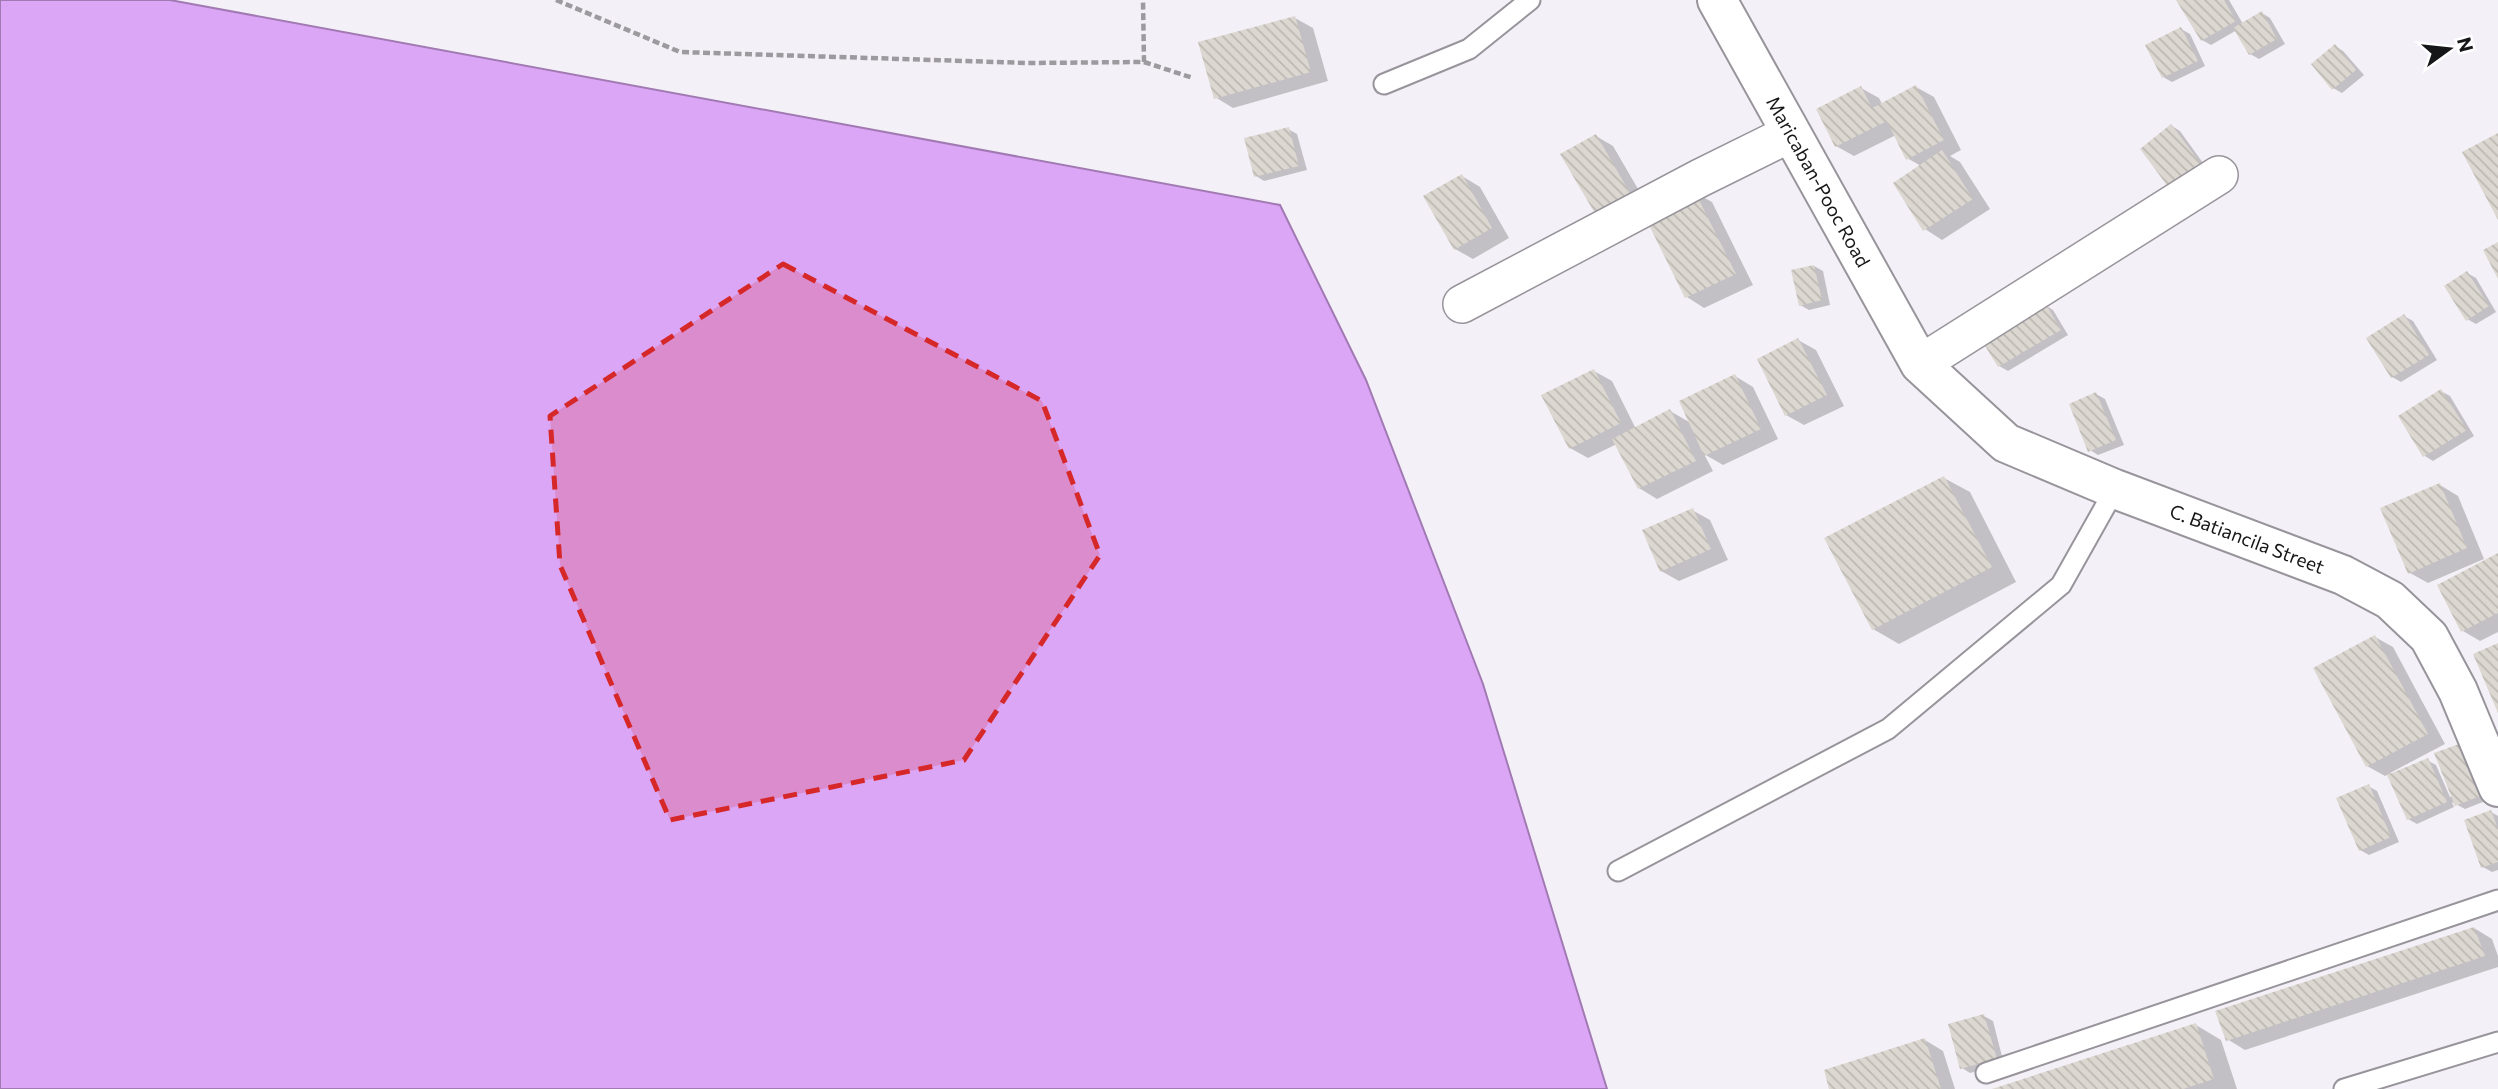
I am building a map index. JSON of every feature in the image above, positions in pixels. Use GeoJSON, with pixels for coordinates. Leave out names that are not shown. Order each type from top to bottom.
{"type":"FeatureCollection","features":[{"type":"Feature","properties":{"kind":"street","name":"Maricaban-Pooc Road"},"geometry":{"type":"LineString","coordinates":[[1717,0],[1920,364]]}},
{"type":"Feature","properties":{"kind":"street"},"geometry":{"type":"LineString","coordinates":[[1462,304],[1791,133]]}},
{"type":"Feature","properties":{"kind":"street"},"geometry":{"type":"LineString","coordinates":[[1920,364],[2219,175]]}},
{"type":"Feature","properties":{"kind":"street","name":"C. Batiancila Street"},"geometry":{"type":"LineString","coordinates":[[1920,364],[2006,443],[2115,489],[2343,575],[2390,600],[2429,638],[2458,691],[2498,787]]}},
{"type":"Feature","properties":{"kind":"lane"},"geometry":{"type":"LineString","coordinates":[[1384,84],[1469,50],[1531,0]]}},
{"type":"Feature","properties":{"kind":"lane"},"geometry":{"type":"LineString","coordinates":[[1618,871],[1888,729],[2061,585],[2115,489]]}},
{"type":"Feature","properties":{"kind":"lane"},"geometry":{"type":"LineString","coordinates":[[1986,1073],[2498,900]]}},
{"type":"Feature","properties":{"kind":"lane"},"geometry":{"type":"LineString","coordinates":[[2344,1089],[2498,1042]]}},
{"type":"Feature","properties":{"kind":"path"},"geometry":{"type":"LineString","coordinates":[[556,0],[680,52],[1028,63],[1144,62],[1194,78]]}},
{"type":"Feature","properties":{"kind":"path"},"geometry":{"type":"LineString","coordinates":[[1143,0],[1144,62]]}},
{"type":"Feature","properties":{"kind":"highlighted area"},"geometry":{"type":"Polygon","coordinates":[[[783,264],[1042,401],[1100,555],[964,760],[670,820],[560,565],[550,416],[783,264]]]}},
{"type":"Feature","properties":{"kind":"shaded area"},"geometry":{"type":"Polygon","coordinates":[[[0,0],[170,0],[1280,205],[1366,380],[1483,684],[1607,1089],[0,1089],[0,0]]]}},
{"type":"Feature","properties":{"kind":"building"},"geometry":{"type":"Polygon","coordinates":[[[2176,0],[2224,0],[2236,21],[2201,41],[2176,0]]]}},
{"type":"Feature","properties":{"kind":"building"},"geometry":{"type":"Polygon","coordinates":[[[2262,11],[2277,39],[2249,55],[2233,28],[2262,11]]]}},
{"type":"Feature","properties":{"kind":"building"},"geometry":{"type":"Polygon","coordinates":[[[1295,16],[1311,72],[1214,99],[1198,42],[1295,16]]]}},
{"type":"Feature","properties":{"kind":"building"},"geometry":{"type":"Polygon","coordinates":[[[2181,27],[2198,61],[2162,78],[2145,45],[2181,27]]]}},
{"type":"Feature","properties":{"kind":"building"},"geometry":{"type":"Polygon","coordinates":[[[2335,44],[2356,70],[2332,90],[2311,64],[2335,44]]]}},
{"type":"Feature","properties":{"kind":"building"},"geometry":{"type":"Polygon","coordinates":[[[1916,85],[1944,140],[1906,160],[1887,121],[1835,147],[1816,109],[1861,86],[1872,108],[1916,85]]]}},
{"type":"Feature","properties":{"kind":"building"},"geometry":{"type":"Polygon","coordinates":[[[2171,124],[2201,164],[2169,188],[2140,149],[2171,124]]]}},
{"type":"Feature","properties":{"kind":"building"},"geometry":{"type":"Polygon","coordinates":[[[1289,127],[1299,166],[1254,177],[1244,138],[1289,127]]]}},
{"type":"Feature","properties":{"kind":"building"},"geometry":{"type":"Polygon","coordinates":[[[2498,133],[2498,220],[2462,152],[2498,133]]]}},
{"type":"Feature","properties":{"kind":"building"},"geometry":{"type":"Polygon","coordinates":[[[1596,134],[1635,202],[1600,222],[1560,154],[1596,134]]]}},
{"type":"Feature","properties":{"kind":"building"},"geometry":{"type":"Polygon","coordinates":[[[1942,150],[1973,199],[1923,231],[1893,183],[1942,150]]]}},
{"type":"Feature","properties":{"kind":"building"},"geometry":{"type":"Polygon","coordinates":[[[1462,174],[1492,228],[1454,250],[1423,196],[1462,174]]]}},
{"type":"Feature","properties":{"kind":"building"},"geometry":{"type":"Polygon","coordinates":[[[1694,190],[1736,274],[1685,298],[1644,215],[1694,190]]]}},
{"type":"Feature","properties":{"kind":"building"},"geometry":{"type":"Polygon","coordinates":[[[2498,242],[2498,279],[2483,250],[2498,242]]]}},
{"type":"Feature","properties":{"kind":"building"},"geometry":{"type":"Polygon","coordinates":[[[1814,265],[1822,300],[1799,306],[1791,270],[1814,265]]]}},
{"type":"Feature","properties":{"kind":"building"},"geometry":{"type":"Polygon","coordinates":[[[2467,271],[2489,306],[2466,321],[2444,286],[2467,271]]]}},
{"type":"Feature","properties":{"kind":"building"},"geometry":{"type":"Polygon","coordinates":[[[2045,303],[2061,330],[1998,367],[1982,341],[2045,303]]]}},
{"type":"Feature","properties":{"kind":"building"},"geometry":{"type":"Polygon","coordinates":[[[2404,314],[2429,355],[2391,378],[2366,338],[2404,314]]]}},
{"type":"Feature","properties":{"kind":"building"},"geometry":{"type":"Polygon","coordinates":[[[1798,338],[1827,395],[1785,416],[1757,359],[1798,338]]]}},
{"type":"Feature","properties":{"kind":"building"},"geometry":{"type":"Polygon","coordinates":[[[1594,369],[1621,423],[1569,449],[1541,395],[1594,369]]]}},
{"type":"Feature","properties":{"kind":"building"},"geometry":{"type":"Polygon","coordinates":[[[1735,374],[1761,429],[1704,456],[1679,401],[1735,374]]]}},
{"type":"Feature","properties":{"kind":"building"},"geometry":{"type":"Polygon","coordinates":[[[2441,389],[2467,430],[2423,457],[2398,416],[2441,389]]]}},
{"type":"Feature","properties":{"kind":"building"},"geometry":{"type":"Polygon","coordinates":[[[2096,392],[2116,440],[2088,452],[2069,404],[2096,392]]]}},
{"type":"Feature","properties":{"kind":"building"},"geometry":{"type":"Polygon","coordinates":[[[1670,409],[1696,461],[1638,489],[1612,439],[1670,409]]]}},
{"type":"Feature","properties":{"kind":"building"},"geometry":{"type":"Polygon","coordinates":[[[1944,476],[1992,567],[1872,630],[1824,538],[1944,476]]]}},
{"type":"Feature","properties":{"kind":"building"},"geometry":{"type":"Polygon","coordinates":[[[2440,483],[2467,548],[2408,574],[2380,508],[2440,483]]]}},
{"type":"Feature","properties":{"kind":"building"},"geometry":{"type":"Polygon","coordinates":[[[1693,508],[1711,549],[1660,572],[1642,530],[1693,508]]]}},
{"type":"Feature","properties":{"kind":"building"},"geometry":{"type":"Polygon","coordinates":[[[2498,553],[2498,613],[2461,632],[2437,585],[2498,553]]]}},
{"type":"Feature","properties":{"kind":"building"},"geometry":{"type":"Polygon","coordinates":[[[2375,635],[2428,734],[2366,767],[2313,668],[2375,635]]]}},
{"type":"Feature","properties":{"kind":"building"},"geometry":{"type":"Polygon","coordinates":[[[2498,643],[2498,713],[2473,654],[2498,643]]]}},
{"type":"Feature","properties":{"kind":"building"},"geometry":{"type":"Polygon","coordinates":[[[2459,744],[2480,796],[2455,806],[2434,753],[2459,744]]]}},
{"type":"Feature","properties":{"kind":"building"},"geometry":{"type":"Polygon","coordinates":[[[2428,758],[2447,802],[2407,820],[2387,775],[2428,758]]]}},
{"type":"Feature","properties":{"kind":"building"},"geometry":{"type":"Polygon","coordinates":[[[2369,784],[2391,837],[2359,851],[2336,798],[2369,784]]]}},
{"type":"Feature","properties":{"kind":"building"},"geometry":{"type":"Polygon","coordinates":[[[2491,810],[2498,829],[2498,862],[2481,868],[2464,820],[2491,810]]]}},
{"type":"Feature","properties":{"kind":"building"},"geometry":{"type":"Polygon","coordinates":[[[2474,927],[2485,956],[2226,1041],[2215,1011],[2474,927]]]}},
{"type":"Feature","properties":{"kind":"building"},"geometry":{"type":"Polygon","coordinates":[[[1984,1014],[1997,1059],[1960,1069],[1948,1024],[1984,1014]]]}},
{"type":"Feature","properties":{"kind":"building"},"geometry":{"type":"Polygon","coordinates":[[[2196,1023],[2214,1079],[2183,1089],[1992,1089],[2196,1023]]]}},
{"type":"Feature","properties":{"kind":"building"},"geometry":{"type":"Polygon","coordinates":[[[1925,1038],[1941,1089],[1829,1089],[1824,1070],[1925,1038]]]}}]}
